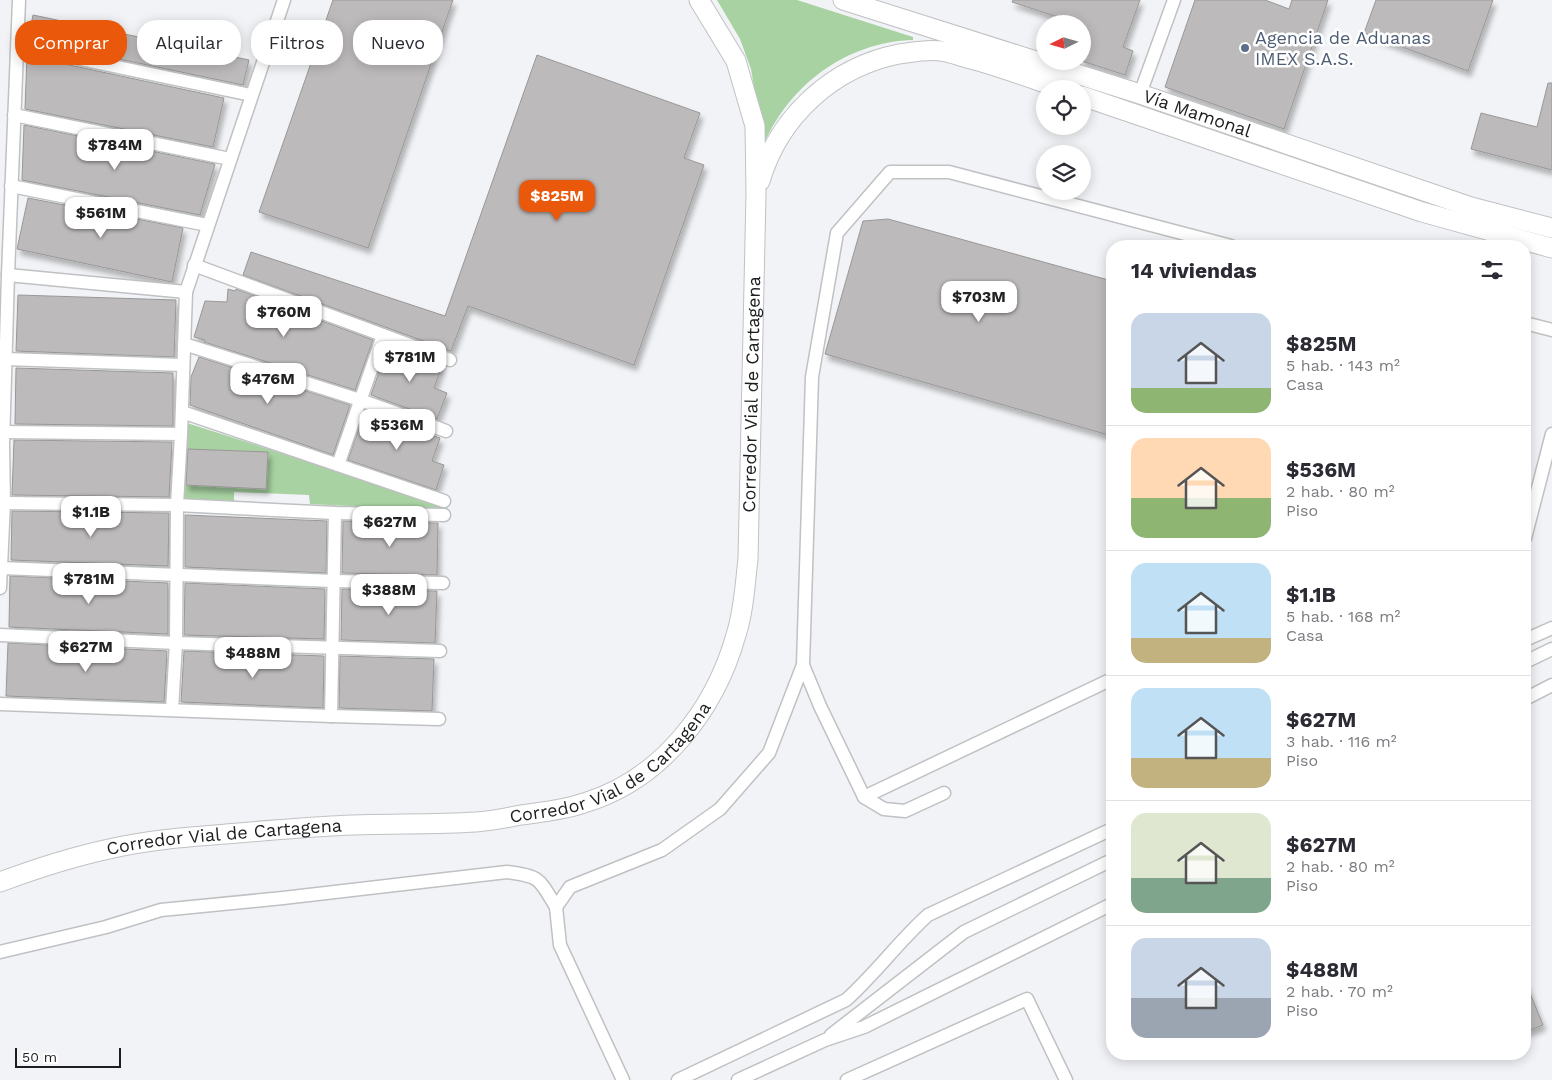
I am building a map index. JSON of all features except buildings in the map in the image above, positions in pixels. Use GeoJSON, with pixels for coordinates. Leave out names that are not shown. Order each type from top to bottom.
{"type":"FeatureCollection","features":[{"type":"Feature","properties":{"kind":"main road","name":"Corredor Vial de Cartagena"},"geometry":{"type":"LineString","coordinates":[[0,882],[26,872],[109,849],[172,839],[330,826],[478,822],[563,809],[607,794],[639,777],[661,759],[683,736],[714,693],[728,661],[737,633],[744,596],[748,558],[756,194],[755,126],[739,70],[736,61],[699,0]]}},
{"type":"Feature","properties":{"kind":"main road","name":"Vía Mamonal"},"geometry":{"type":"LineString","coordinates":[[843,0],[1140,94],[1471,207],[1552,228]]}},
{"type":"Feature","properties":{"kind":"main road","name":"Corredor Vial de Cartagena"},"geometry":{"type":"LineString","coordinates":[[756,194],[776,141],[792,118],[811,97],[834,80],[858,67],[885,57],[913,52],[941,51],[989,64],[1036,80]]}},
{"type":"Feature","properties":{"kind":"main road","name":"Vía Mamonal"},"geometry":{"type":"LineString","coordinates":[[1091,99],[1422,212],[1523,240]]}},
{"type":"Feature","properties":{"kind":"main road","name":"Vía Mamonal"},"geometry":{"type":"LineString","coordinates":[[1531,242],[1552,248]]}},
{"type":"Feature","properties":{"kind":"street"},"geometry":{"type":"LineString","coordinates":[[19,0],[19,20]]}},
{"type":"Feature","properties":{"kind":"street"},"geometry":{"type":"LineString","coordinates":[[172,710],[176,643],[177,505],[186,292],[284,0]]}},
{"type":"Feature","properties":{"kind":"street"},"geometry":{"type":"LineString","coordinates":[[1140,94],[1174,0]]}},
{"type":"Feature","properties":{"kind":"street"},"geometry":{"type":"LineString","coordinates":[[0,588],[4,503],[2,440],[8,275],[4,251],[11,186],[17,65]]}},
{"type":"Feature","properties":{"kind":"street"},"geometry":{"type":"LineString","coordinates":[[108,65],[251,95]]}},
{"type":"Feature","properties":{"kind":"street"},"geometry":{"type":"LineString","coordinates":[[14,115],[230,159]]}},
{"type":"Feature","properties":{"kind":"street"},"geometry":{"type":"LineString","coordinates":[[556,907],[570,887],[662,850],[720,809],[769,753],[803,665],[811,387],[837,233],[890,172],[949,172],[1208,240]]}},
{"type":"Feature","properties":{"kind":"street"},"geometry":{"type":"LineString","coordinates":[[11,186],[207,225]]}},
{"type":"Feature","properties":{"kind":"street"},"geometry":{"type":"LineString","coordinates":[[194,265],[450,360]]}},
{"type":"Feature","properties":{"kind":"street"},"geometry":{"type":"LineString","coordinates":[[8,275],[186,292]]}},
{"type":"Feature","properties":{"kind":"street"},"geometry":{"type":"LineString","coordinates":[[1531,325],[1552,330]]}},
{"type":"Feature","properties":{"kind":"street"},"geometry":{"type":"LineString","coordinates":[[338,465],[382,335]]}},
{"type":"Feature","properties":{"kind":"street"},"geometry":{"type":"LineString","coordinates":[[184,344],[360,400],[446,431]]}},
{"type":"Feature","properties":{"kind":"street"},"geometry":{"type":"LineString","coordinates":[[5,359],[183,365]]}},
{"type":"Feature","properties":{"kind":"street"},"geometry":{"type":"LineString","coordinates":[[182,412],[444,501]]}},
{"type":"Feature","properties":{"kind":"street"},"geometry":{"type":"LineString","coordinates":[[2,440],[181,434]]}},
{"type":"Feature","properties":{"kind":"street"},"geometry":{"type":"LineString","coordinates":[[1531,515],[1552,434]]}},
{"type":"Feature","properties":{"kind":"street"},"geometry":{"type":"LineString","coordinates":[[4,503],[177,505],[444,515]]}},
{"type":"Feature","properties":{"kind":"street"},"geometry":{"type":"LineString","coordinates":[[331,716],[335,512]]}},
{"type":"Feature","properties":{"kind":"street"},"geometry":{"type":"LineString","coordinates":[[1,568],[334,581],[443,583]]}},
{"type":"Feature","properties":{"kind":"street"},"geometry":{"type":"LineString","coordinates":[[1531,637],[1552,628]]}},
{"type":"Feature","properties":{"kind":"street"},"geometry":{"type":"LineString","coordinates":[[0,635],[176,643],[440,651]]}},
{"type":"Feature","properties":{"kind":"street"},"geometry":{"type":"LineString","coordinates":[[1531,659],[1552,649]]}},
{"type":"Feature","properties":{"kind":"street"},"geometry":{"type":"LineString","coordinates":[[803,665],[820,706],[864,797],[884,809],[905,811],[944,794]]}},
{"type":"Feature","properties":{"kind":"street"},"geometry":{"type":"LineString","coordinates":[[864,797],[1106,682]]}},
{"type":"Feature","properties":{"kind":"street"},"geometry":{"type":"LineString","coordinates":[[1531,696],[1552,685]]}},
{"type":"Feature","properties":{"kind":"street"},"geometry":{"type":"LineString","coordinates":[[0,704],[439,719]]}},
{"type":"Feature","properties":{"kind":"street"},"geometry":{"type":"LineString","coordinates":[[678,1080],[846,1000],[928,915],[1106,832]]}},
{"type":"Feature","properties":{"kind":"street"},"geometry":{"type":"LineString","coordinates":[[825,1040],[964,932],[1106,863]]}},
{"type":"Feature","properties":{"kind":"street"},"geometry":{"type":"LineString","coordinates":[[0,952],[106,927],[161,910],[508,872],[530,874],[541,883],[556,907],[560,945],[623,1080]]}},
{"type":"Feature","properties":{"kind":"street"},"geometry":{"type":"LineString","coordinates":[[738,1080],[825,1040],[864,1027],[1106,907]]}},
{"type":"Feature","properties":{"kind":"street"},"geometry":{"type":"LineString","coordinates":[[847,1080],[1028,999],[1066,1080]]}},
{"type":"Feature","properties":{"kind":"green space"},"geometry":{"type":"Polygon","coordinates":[[[717,0],[797,0],[913,37],[913,40],[889,43],[866,49],[844,58],[824,70],[805,85],[789,103],[775,122],[764,144],[751,69],[740,39],[717,0]]]}},
{"type":"Feature","properties":{"kind":"green space"},"geometry":{"type":"Polygon","coordinates":[[[187,423],[444,505],[444,511],[310,504],[309,495],[234,492],[234,502],[184,500],[187,423]]]}},
{"type":"Feature","properties":{"kind":"place","name":"Agencia de Aduanas IMEX S.A.S."},"geometry":{"type":"Point","coordinates":[1245,48]}}]}
